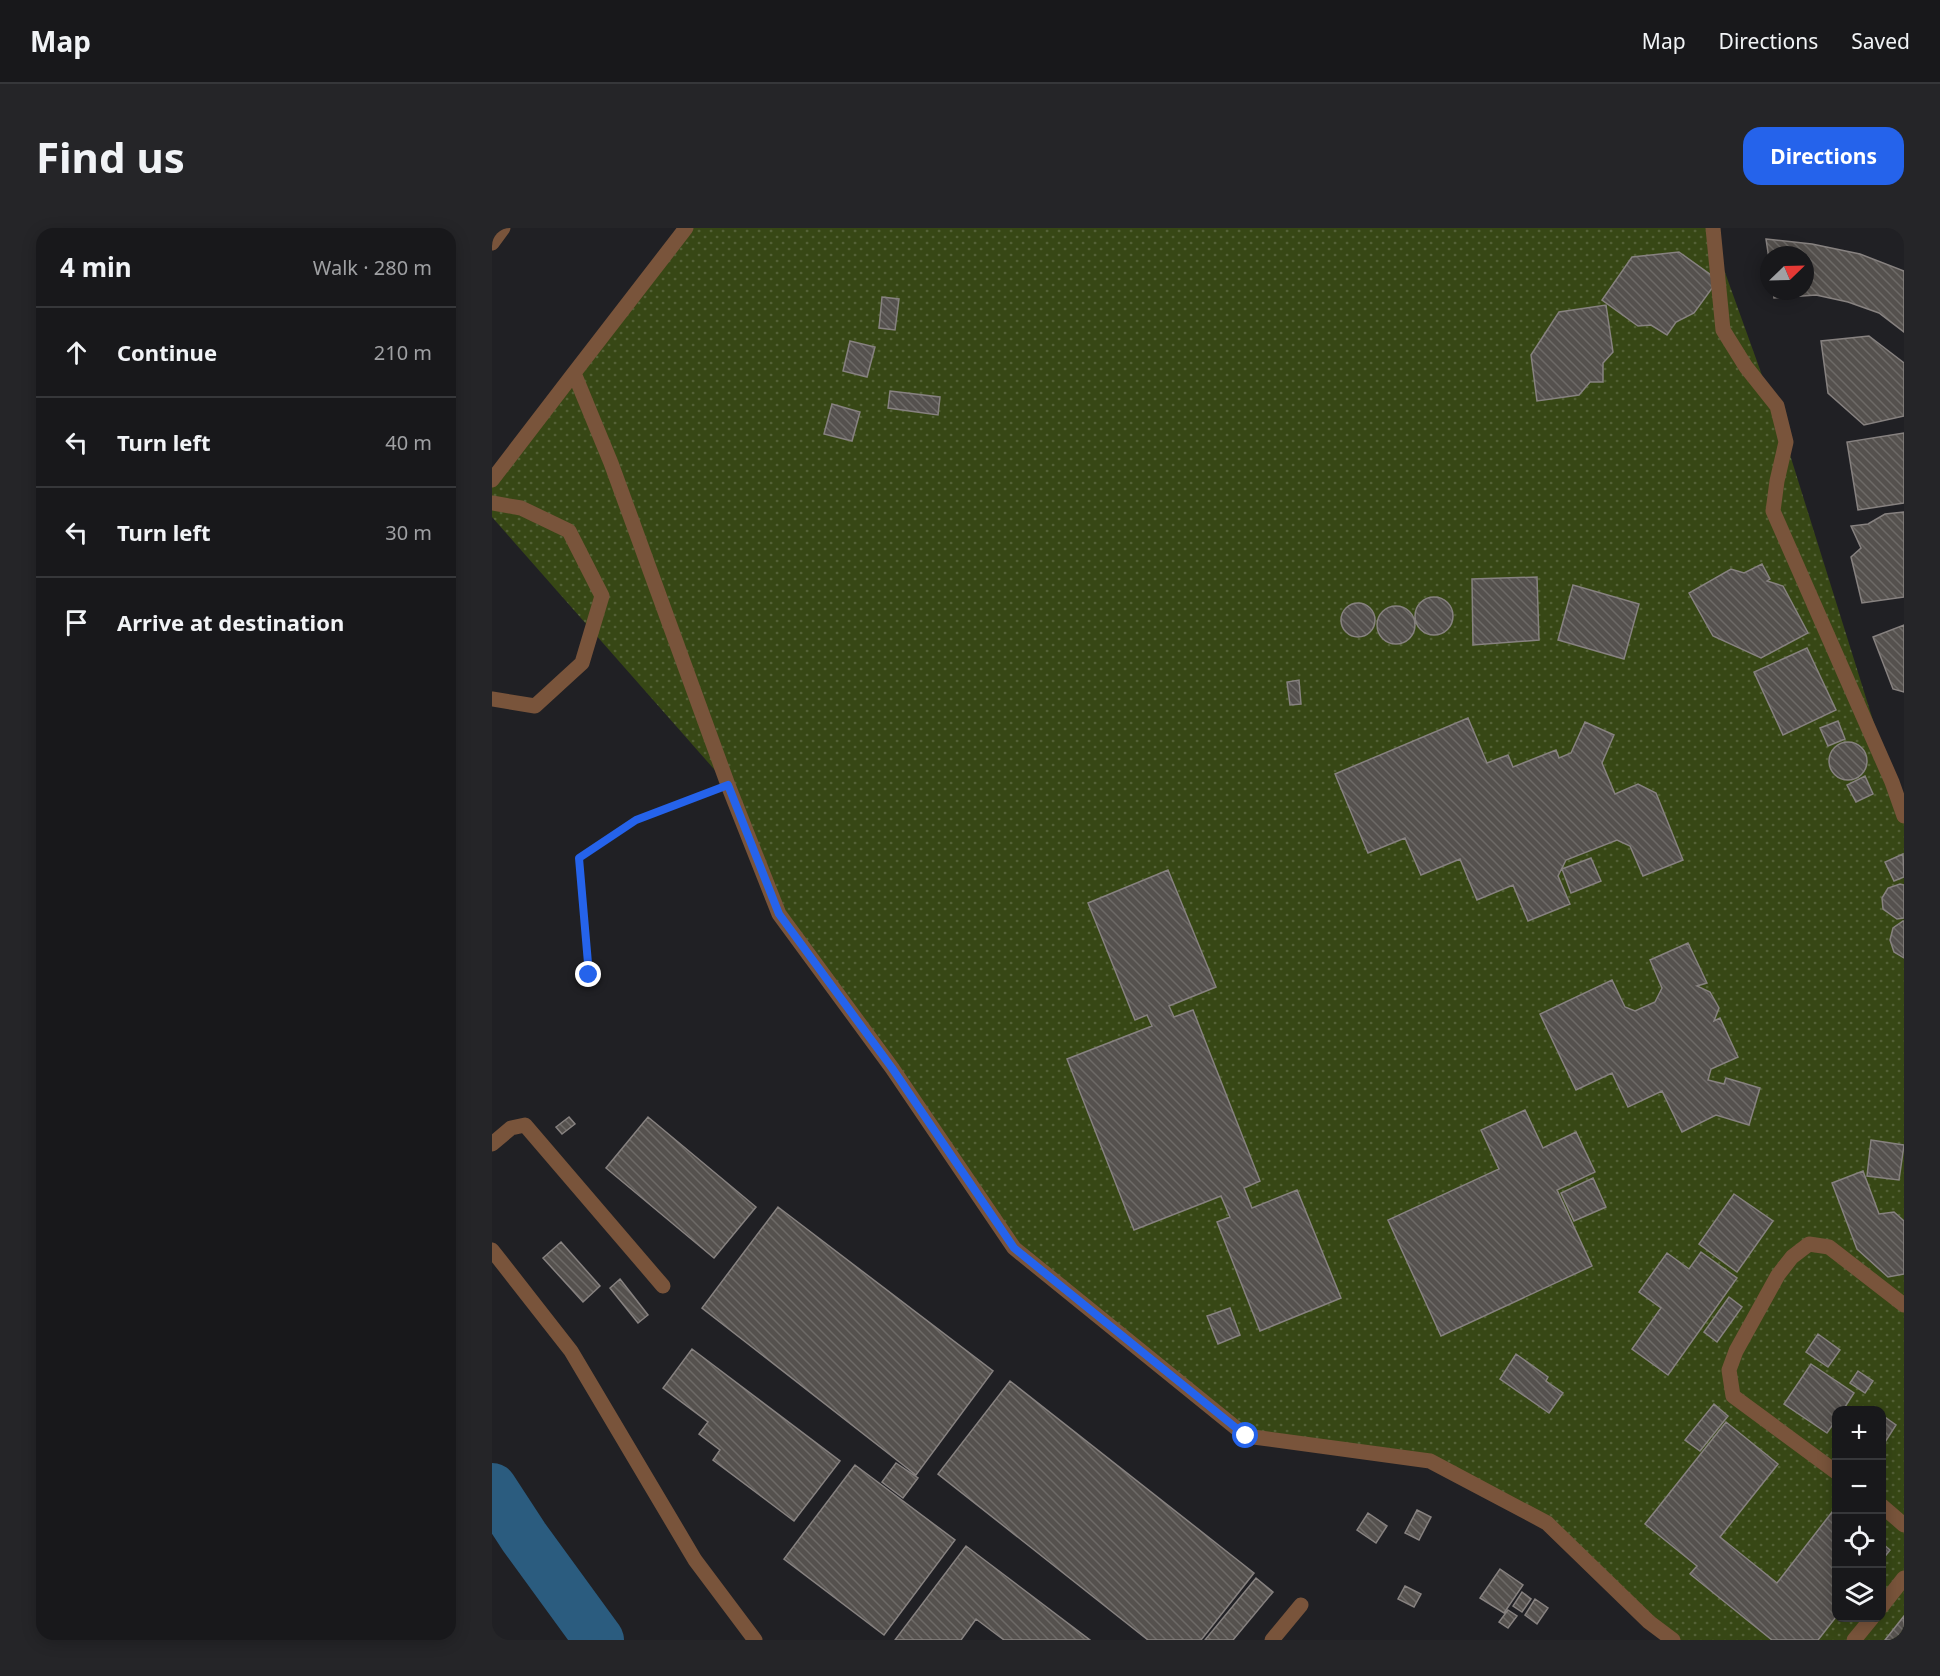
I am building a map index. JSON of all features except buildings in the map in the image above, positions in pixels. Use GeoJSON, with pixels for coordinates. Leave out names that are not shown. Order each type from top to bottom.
{"type":"FeatureCollection","features":[{"type":"Feature","properties":{"kind":"street"},"geometry":{"type":"LineString","coordinates":[[492,243],[503,228]]}},
{"type":"Feature","properties":{"kind":"street"},"geometry":{"type":"LineString","coordinates":[[492,480],[686,228]]}},
{"type":"Feature","properties":{"kind":"street"},"geometry":{"type":"LineString","coordinates":[[1713,228],[1723,330],[1746,367],[1777,406],[1786,442],[1773,512],[1892,782],[1904,816]]}},
{"type":"Feature","properties":{"kind":"street"},"geometry":{"type":"LineString","coordinates":[[574,373],[611,463],[728,785],[779,914],[892,1068],[1014,1248],[1246,1436],[1430,1461],[1548,1523],[1649,1622],[1673,1640]]}},
{"type":"Feature","properties":{"kind":"street"},"geometry":{"type":"LineString","coordinates":[[492,503],[521,508],[568,531],[602,596],[582,663],[535,706],[492,699]]}},
{"type":"Feature","properties":{"kind":"street"},"geometry":{"type":"LineString","coordinates":[[492,1144],[511,1128],[525,1125],[663,1286]]}},
{"type":"Feature","properties":{"kind":"street"},"geometry":{"type":"LineString","coordinates":[[1832,1469],[1733,1396],[1729,1370],[1736,1351],[1778,1275],[1792,1257],[1809,1244],[1829,1247],[1904,1305]]}},
{"type":"Feature","properties":{"kind":"street"},"geometry":{"type":"LineString","coordinates":[[492,1250],[571,1351],[695,1560],[755,1640]]}},
{"type":"Feature","properties":{"kind":"street"},"geometry":{"type":"LineString","coordinates":[[1886,1510],[1904,1525]]}},
{"type":"Feature","properties":{"kind":"street"},"geometry":{"type":"LineString","coordinates":[[1886,1600],[1904,1578]]}},
{"type":"Feature","properties":{"kind":"street"},"geometry":{"type":"LineString","coordinates":[[1272,1640],[1301,1605]]}},
{"type":"Feature","properties":{"kind":"street"},"geometry":{"type":"LineString","coordinates":[[1854,1640],[1868,1622]]}},
{"type":"Feature","properties":{"kind":"path"},"geometry":{"type":"LineString","coordinates":[[589,975],[579,858],[636,820],[728,785]]}},
{"type":"Feature","properties":{"kind":"green space"},"geometry":{"type":"Polygon","coordinates":[[[681,228],[1709,228],[1786,442],[1892,781],[1904,797],[1904,1640],[1673,1640],[1548,1523],[1430,1461],[1246,1436],[1014,1248],[779,914],[728,785],[492,517],[492,479],[681,228]]]}},
{"type":"Feature","properties":{"kind":"waterway"},"geometry":{"type":"LineString","coordinates":[[492,1488],[524,1537],[599,1640]]}},
{"type":"Feature","properties":{"kind":"route"},"geometry":{"type":"LineString","coordinates":[[589,975],[579,858],[636,820],[728,785],[779,914],[892,1068],[1014,1248],[1246,1436]]}}]}
